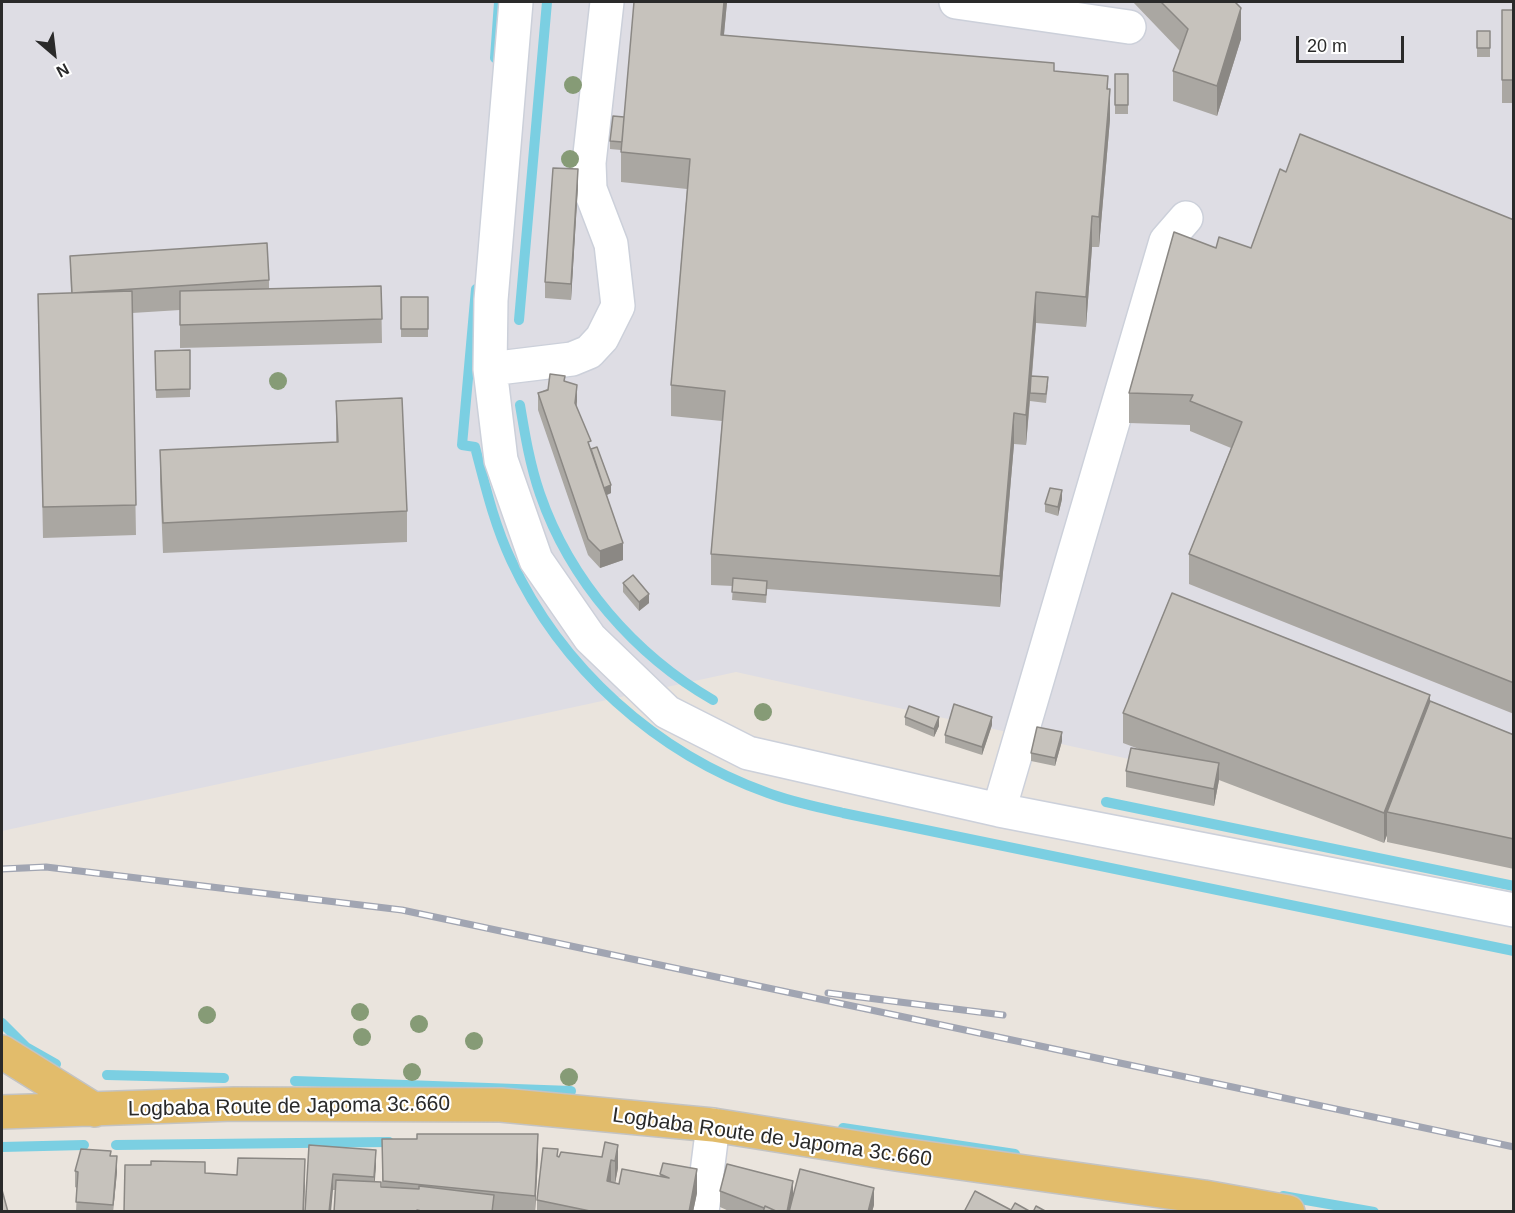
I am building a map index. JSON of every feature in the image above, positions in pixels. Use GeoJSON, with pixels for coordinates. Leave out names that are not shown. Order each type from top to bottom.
{"type":"FeatureCollection","features":[{"type":"Feature","properties":{"kind":"main road"},"geometry":{"type":"LineString","coordinates":[[2,1052],[95,1110]]}},
{"type":"Feature","properties":{"kind":"main road","name":"Logbaba Route de Japoma 3c.660"},"geometry":{"type":"LineString","coordinates":[[2,1112],[234,1104],[501,1105],[713,1125],[1201,1204],[1288,1212]]}},
{"type":"Feature","properties":{"kind":"street"},"geometry":{"type":"LineString","coordinates":[[516,2],[491,300],[490,369],[501,460],[536,560],[591,638],[668,712],[748,753],[999,810],[1514,910]]}},
{"type":"Feature","properties":{"kind":"street"},"geometry":{"type":"LineString","coordinates":[[490,369],[572,359],[589,352],[602,338],[618,306],[611,244],[590,189],[589,163],[607,2]]}},
{"type":"Feature","properties":{"kind":"street"},"geometry":{"type":"LineString","coordinates":[[956,2],[1129,27]]}},
{"type":"Feature","properties":{"kind":"street"},"geometry":{"type":"LineString","coordinates":[[999,810],[1166,241],[1186,218]]}},
{"type":"Feature","properties":{"kind":"street"},"geometry":{"type":"LineString","coordinates":[[702,1212],[713,1125]]}},
{"type":"Feature","properties":{"kind":"shaded area"},"geometry":{"type":"Polygon","coordinates":[[[2,2],[1513,2],[1513,844],[736,672],[2,831],[2,2]]]}},
{"type":"Feature","properties":{"kind":"building"},"geometry":{"type":"Polygon","coordinates":[[[634,2],[724,2],[721,35],[1054,63],[1054,71],[1108,76],[1107,89],[1110,89],[1099,217],[1092,216],[1086,297],[1036,292],[1026,415],[1014,413],[1000,576],[711,554],[725,391],[671,385],[690,159],[621,152],[634,2]]]}},
{"type":"Feature","properties":{"kind":"building"},"geometry":{"type":"Polygon","coordinates":[[[1161,2],[1235,2],[1241,8],[1217,86],[1173,71],[1188,29],[1161,2]]]}},
{"type":"Feature","properties":{"kind":"building"},"geometry":{"type":"Polygon","coordinates":[[[1502,10],[1514,10],[1514,80],[1502,80],[1502,10]]]}},
{"type":"Feature","properties":{"kind":"building"},"geometry":{"type":"Polygon","coordinates":[[[1477,31],[1490,31],[1490,48],[1477,48],[1477,31]]]}},
{"type":"Feature","properties":{"kind":"building"},"geometry":{"type":"Polygon","coordinates":[[[1115,74],[1128,74],[1128,105],[1115,105],[1115,74]]]}},
{"type":"Feature","properties":{"kind":"building"},"geometry":{"type":"Polygon","coordinates":[[[613,116],[624,117],[622,142],[610,141],[613,116]]]}},
{"type":"Feature","properties":{"kind":"building"},"geometry":{"type":"Polygon","coordinates":[[[1300,134],[1514,220],[1514,683],[1189,554],[1242,422],[1190,401],[1193,395],[1129,393],[1174,232],[1216,248],[1219,237],[1251,248],[1280,169],[1286,172],[1300,134]]]}},
{"type":"Feature","properties":{"kind":"building"},"geometry":{"type":"Polygon","coordinates":[[[553,168],[578,169],[571,284],[545,282],[553,168]]]}},
{"type":"Feature","properties":{"kind":"building"},"geometry":{"type":"Polygon","coordinates":[[[267,243],[269,280],[72,293],[70,256],[267,243]]]}},
{"type":"Feature","properties":{"kind":"building"},"geometry":{"type":"Polygon","coordinates":[[[381,286],[382,319],[180,325],[180,291],[381,286]]]}},
{"type":"Feature","properties":{"kind":"building"},"geometry":{"type":"Polygon","coordinates":[[[132,291],[136,505],[43,507],[38,294],[132,291]]]}},
{"type":"Feature","properties":{"kind":"building"},"geometry":{"type":"Polygon","coordinates":[[[401,297],[428,297],[428,329],[401,329],[401,297]]]}},
{"type":"Feature","properties":{"kind":"building"},"geometry":{"type":"Polygon","coordinates":[[[190,350],[190,389],[156,390],[155,351],[190,350]]]}},
{"type":"Feature","properties":{"kind":"building"},"geometry":{"type":"Polygon","coordinates":[[[550,374],[565,376],[564,381],[577,385],[575,403],[591,441],[588,442],[623,543],[600,551],[588,539],[538,393],[548,390],[550,374]]]}},
{"type":"Feature","properties":{"kind":"building"},"geometry":{"type":"Polygon","coordinates":[[[1031,376],[1048,377],[1046,394],[1030,393],[1031,376]]]}},
{"type":"Feature","properties":{"kind":"building"},"geometry":{"type":"Polygon","coordinates":[[[402,398],[407,511],[163,523],[160,450],[338,442],[336,401],[402,398]]]}},
{"type":"Feature","properties":{"kind":"building"},"geometry":{"type":"Polygon","coordinates":[[[597,447],[611,485],[604,488],[591,449],[597,447]]]}},
{"type":"Feature","properties":{"kind":"building"},"geometry":{"type":"Polygon","coordinates":[[[1050,488],[1062,490],[1058,507],[1045,504],[1050,488]]]}},
{"type":"Feature","properties":{"kind":"building"},"geometry":{"type":"Polygon","coordinates":[[[633,575],[649,594],[639,602],[623,583],[633,575]]]}},
{"type":"Feature","properties":{"kind":"building"},"geometry":{"type":"Polygon","coordinates":[[[733,578],[767,581],[766,595],[732,592],[733,578]]]}},
{"type":"Feature","properties":{"kind":"building"},"geometry":{"type":"Polygon","coordinates":[[[1172,593],[1430,695],[1384,813],[1123,713],[1172,593]]]}},
{"type":"Feature","properties":{"kind":"building"},"geometry":{"type":"Polygon","coordinates":[[[1430,701],[1514,735],[1514,839],[1387,812],[1430,701]]]}},
{"type":"Feature","properties":{"kind":"building"},"geometry":{"type":"Polygon","coordinates":[[[954,704],[992,717],[982,747],[945,735],[954,704]]]}},
{"type":"Feature","properties":{"kind":"building"},"geometry":{"type":"Polygon","coordinates":[[[909,706],[939,717],[934,729],[905,717],[909,706]]]}},
{"type":"Feature","properties":{"kind":"building"},"geometry":{"type":"Polygon","coordinates":[[[1037,727],[1062,732],[1055,758],[1031,753],[1037,727]]]}},
{"type":"Feature","properties":{"kind":"building"},"geometry":{"type":"Polygon","coordinates":[[[1131,748],[1219,763],[1214,789],[1126,771],[1131,748]]]}},
{"type":"Feature","properties":{"kind":"building"},"geometry":{"type":"Polygon","coordinates":[[[417,1134],[538,1134],[535,1196],[383,1181],[382,1139],[417,1139],[417,1134]]]}},
{"type":"Feature","properties":{"kind":"building"},"geometry":{"type":"Polygon","coordinates":[[[605,1142],[618,1145],[615,1161],[611,1160],[607,1181],[619,1184],[622,1169],[669,1178],[660,1174],[663,1163],[697,1169],[689,1212],[591,1212],[537,1200],[543,1148],[558,1149],[557,1156],[559,1157],[561,1152],[602,1157],[605,1142]]]}},
{"type":"Feature","properties":{"kind":"building"},"geometry":{"type":"Polygon","coordinates":[[[309,1145],[376,1150],[374,1177],[333,1174],[329,1212],[305,1212],[309,1145]]]}},
{"type":"Feature","properties":{"kind":"building"},"geometry":{"type":"Polygon","coordinates":[[[81,1149],[111,1151],[110,1156],[117,1156],[113,1205],[76,1202],[78,1172],[75,1171],[81,1149]]]}},
{"type":"Feature","properties":{"kind":"building"},"geometry":{"type":"Polygon","coordinates":[[[238,1158],[305,1159],[303,1212],[124,1212],[125,1165],[151,1165],[151,1161],[205,1162],[205,1173],[237,1175],[238,1158]]]}},
{"type":"Feature","properties":{"kind":"building"},"geometry":{"type":"Polygon","coordinates":[[[727,1164],[793,1181],[787,1212],[778,1212],[765,1206],[764,1208],[720,1191],[727,1164]]]}},
{"type":"Feature","properties":{"kind":"building"},"geometry":{"type":"Polygon","coordinates":[[[800,1169],[874,1188],[868,1212],[789,1212],[800,1169]]]}},
{"type":"Feature","properties":{"kind":"building"},"geometry":{"type":"Polygon","coordinates":[[[336,1180],[381,1182],[381,1187],[419,1189],[419,1186],[494,1195],[492,1212],[417,1210],[417,1212],[334,1212],[336,1180]]]}},
{"type":"Feature","properties":{"kind":"building"},"geometry":{"type":"Polygon","coordinates":[[[2,1190],[8,1212],[2,1212],[2,1190]]]}},
{"type":"Feature","properties":{"kind":"building"},"geometry":{"type":"Polygon","coordinates":[[[975,1191],[1011,1210],[1015,1203],[1031,1212],[964,1212],[975,1191]]]}},
{"type":"Feature","properties":{"kind":"building"},"geometry":{"type":"Polygon","coordinates":[[[765,1206],[778,1212],[763,1212],[765,1206]]]}},
{"type":"Feature","properties":{"kind":"building"},"geometry":{"type":"Polygon","coordinates":[[[1036,1206],[1047,1212],[1033,1212],[1036,1206]]]}},
{"type":"Feature","properties":{"kind":"waterway"},"geometry":{"type":"LineString","coordinates":[[495,58],[499,2]]}},
{"type":"Feature","properties":{"kind":"waterway"},"geometry":{"type":"LineString","coordinates":[[519,320],[547,2]]}},
{"type":"Feature","properties":{"kind":"waterway"},"geometry":{"type":"LineString","coordinates":[[476,289],[462,445],[475,447],[486,490],[511,560],[532,599],[556,636],[585,671],[616,702],[651,730],[688,755],[727,776],[768,793],[843,813],[1514,951]]}},
{"type":"Feature","properties":{"kind":"waterway"},"geometry":{"type":"LineString","coordinates":[[520,405],[540,494],[553,526],[587,586],[608,613],[657,661],[684,682],[713,700]]}},
{"type":"Feature","properties":{"kind":"waterway"},"geometry":{"type":"LineString","coordinates":[[1106,802],[1514,886]]}},
{"type":"Feature","properties":{"kind":"waterway"},"geometry":{"type":"LineString","coordinates":[[2,1023],[26,1047],[56,1064]]}},
{"type":"Feature","properties":{"kind":"waterway"},"geometry":{"type":"LineString","coordinates":[[107,1075],[224,1078]]}},
{"type":"Feature","properties":{"kind":"waterway"},"geometry":{"type":"LineString","coordinates":[[295,1081],[571,1091]]}},
{"type":"Feature","properties":{"kind":"waterway"},"geometry":{"type":"LineString","coordinates":[[843,1128],[1015,1154]]}},
{"type":"Feature","properties":{"kind":"waterway"},"geometry":{"type":"LineString","coordinates":[[116,1145],[389,1142]]}},
{"type":"Feature","properties":{"kind":"waterway"},"geometry":{"type":"LineString","coordinates":[[2,1147],[84,1145]]}},
{"type":"Feature","properties":{"kind":"waterway"},"geometry":{"type":"LineString","coordinates":[[1283,1196],[1374,1212]]}},
{"type":"Feature","properties":{"kind":"railway"},"geometry":{"type":"LineString","coordinates":[[2,869],[46,867],[402,910],[1514,1147]]}},
{"type":"Feature","properties":{"kind":"railway"},"geometry":{"type":"LineString","coordinates":[[828,993],[1003,1015]]}}]}
